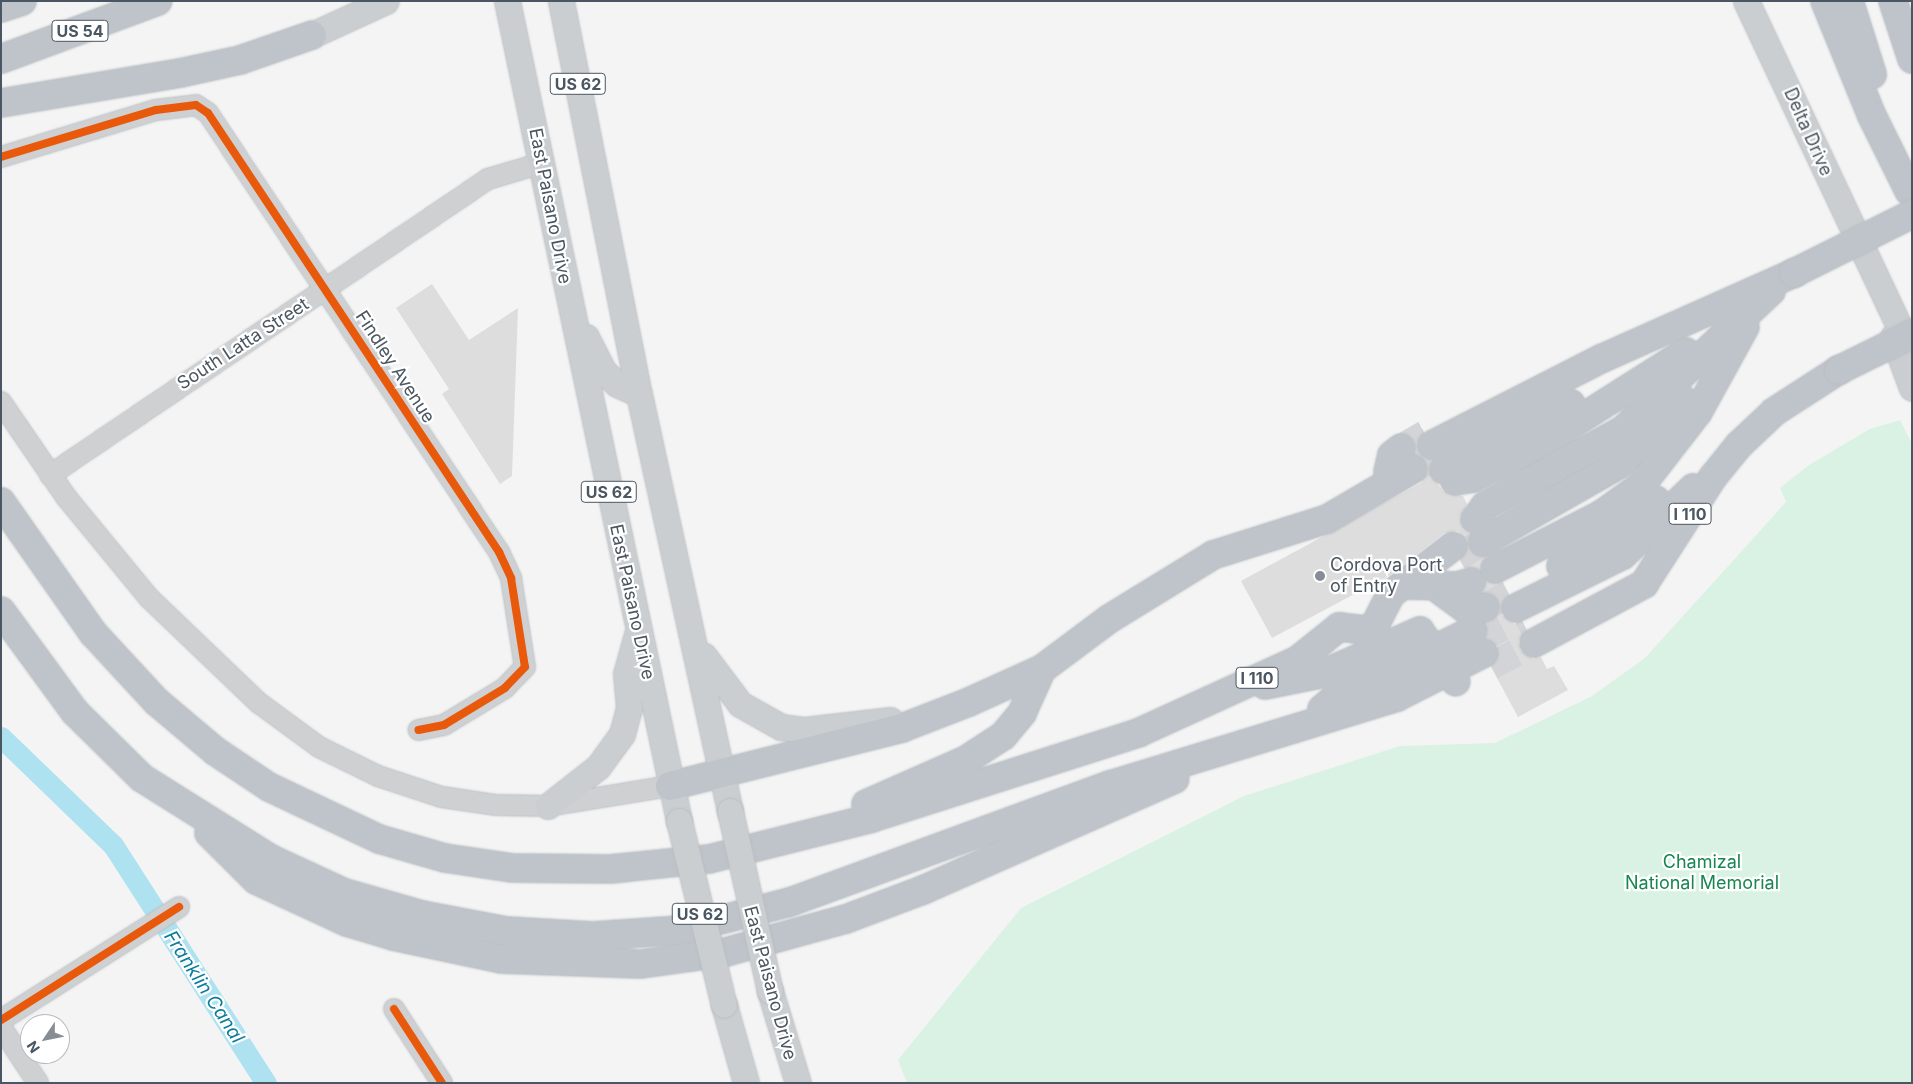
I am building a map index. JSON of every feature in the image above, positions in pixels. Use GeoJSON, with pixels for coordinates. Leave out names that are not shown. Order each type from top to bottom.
{"type":"FeatureCollection","features":[{"type":"Feature","properties":{"kind":"highway"},"geometry":{"type":"LineString","coordinates":[[1,8],[22,1]]}},
{"type":"Feature","properties":{"kind":"highway","name":"US 54"},"geometry":{"type":"LineString","coordinates":[[1,59],[158,1]]}},
{"type":"Feature","properties":{"kind":"highway"},"geometry":{"type":"LineString","coordinates":[[1825,1],[1872,116],[1911,201]]}},
{"type":"Feature","properties":{"kind":"highway"},"geometry":{"type":"LineString","coordinates":[[1849,1],[1911,201]]}},
{"type":"Feature","properties":{"kind":"highway"},"geometry":{"type":"LineString","coordinates":[[1893,1],[1912,59]]}},
{"type":"Feature","properties":{"kind":"highway"},"geometry":{"type":"LineString","coordinates":[[1,103],[180,73],[240,60],[312,35]]}},
{"type":"Feature","properties":{"kind":"highway"},"geometry":{"type":"LineString","coordinates":[[1756,306],[1700,327],[1624,335],[1527,379],[1439,457],[1473,478],[1555,435],[1700,327],[1788,277],[1911,201]]}},
{"type":"Feature","properties":{"kind":"highway","name":"I 110"},"geometry":{"type":"LineString","coordinates":[[1503,581],[1485,506],[1623,430],[1788,277]]}},
{"type":"Feature","properties":{"kind":"highway","name":"I 110"},"geometry":{"type":"LineString","coordinates":[[1503,581],[1640,487],[1698,412],[1756,306]]}},
{"type":"Feature","properties":{"kind":"highway","name":"I 110"},"geometry":{"type":"LineString","coordinates":[[1503,581],[1620,464],[1681,398],[1756,306]]}},
{"type":"Feature","properties":{"kind":"highway","name":"I 110"},"geometry":{"type":"LineString","coordinates":[[1503,581],[1636,545],[1774,412],[1839,370],[1912,334]]}},
{"type":"Feature","properties":{"kind":"highway","name":"I 110"},"geometry":{"type":"LineString","coordinates":[[1503,581],[1640,517],[1659,497],[1677,461],[1720,393],[1732,352]]}},
{"type":"Feature","properties":{"kind":"highway","name":"I 110"},"geometry":{"type":"LineString","coordinates":[[1503,581],[1624,576],[1664,538],[1739,445]]}},
{"type":"Feature","properties":{"kind":"highway"},"geometry":{"type":"LineString","coordinates":[[670,786],[902,728],[1042,669],[1109,619],[1213,555],[1280,537],[1401,470]]}},
{"type":"Feature","properties":{"kind":"highway","name":"I 110"},"geometry":{"type":"LineString","coordinates":[[1503,581],[1644,584],[1712,477]]}},
{"type":"Feature","properties":{"kind":"highway"},"geometry":{"type":"LineString","coordinates":[[1,502],[93,633],[157,702],[215,752],[269,787],[379,839],[445,858],[503,866],[610,869],[709,859],[801,835],[958,763],[1003,736],[1022,713],[1042,669]]}},
{"type":"Feature","properties":{"kind":"highway"},"geometry":{"type":"LineString","coordinates":[[1435,579],[1461,594],[1468,575]]}},
{"type":"Feature","properties":{"kind":"highway"},"geometry":{"type":"LineString","coordinates":[[1403,585],[1468,575]]}},
{"type":"Feature","properties":{"kind":"highway"},"geometry":{"type":"LineString","coordinates":[[1403,585],[1468,575]]}},
{"type":"Feature","properties":{"kind":"highway","name":"I 110"},"geometry":{"type":"LineString","coordinates":[[801,835],[882,816],[1088,750],[1158,725],[1298,660],[1340,627],[1366,630],[1375,625],[1391,594],[1403,585]]}},
{"type":"Feature","properties":{"kind":"highway"},"geometry":{"type":"LineString","coordinates":[[1,611],[75,712],[142,778],[193,812],[220,848],[256,880],[347,922],[501,958],[640,964],[726,952],[846,919],[1120,807],[1229,751],[1293,729],[1363,719],[1445,664],[1481,648],[1445,664],[1322,709],[1293,729]]}},
{"type":"Feature","properties":{"kind":"highway"},"geometry":{"type":"LineString","coordinates":[[1236,688],[1325,673],[1413,632],[1426,634],[1445,664]]}},
{"type":"Feature","properties":{"kind":"main road"},"geometry":{"type":"LineString","coordinates":[[312,35],[385,1]]}},
{"type":"Feature","properties":{"kind":"main road","name":"East Paisano Drive"},"geometry":{"type":"LineString","coordinates":[[507,1],[670,786],[724,1005],[746,1083]]}},
{"type":"Feature","properties":{"kind":"main road","name":"East Paisano Drive"},"geometry":{"type":"LineString","coordinates":[[561,1],[639,394],[696,642],[730,810],[770,991],[798,1083]]}},
{"type":"Feature","properties":{"kind":"main road"},"geometry":{"type":"LineString","coordinates":[[569,36],[572,1]]}},
{"type":"Feature","properties":{"kind":"main road","name":"Delta Drive"},"geometry":{"type":"LineString","coordinates":[[1746,1],[1867,264],[1912,353]]}},
{"type":"Feature","properties":{"kind":"main road","name":"Delta Drive"},"geometry":{"type":"LineString","coordinates":[[1867,264],[1912,388]]}},
{"type":"Feature","properties":{"kind":"main road"},"geometry":{"type":"LineString","coordinates":[[570,306],[603,371],[616,384],[639,394]]}},
{"type":"Feature","properties":{"kind":"main road"},"geometry":{"type":"LineString","coordinates":[[548,806],[598,767],[622,734],[629,708],[626,674],[638,630]]}},
{"type":"Feature","properties":{"kind":"main road"},"geometry":{"type":"LineString","coordinates":[[696,642],[740,704],[781,727],[853,726],[934,714]]}},
{"type":"Feature","properties":{"kind":"street","name":"Findley Avenue"},"geometry":{"type":"LineString","coordinates":[[1,157],[156,110],[196,105],[208,113],[499,552],[517,599],[525,667],[505,688],[444,725],[418,730]]}},
{"type":"Feature","properties":{"kind":"street","name":"South Latta Street"},"geometry":{"type":"LineString","coordinates":[[50,475],[488,179],[542,163]]}},
{"type":"Feature","properties":{"kind":"street"},"geometry":{"type":"LineString","coordinates":[[1,402],[50,475],[149,598],[259,703],[319,747],[378,776],[442,797],[496,805],[548,806],[670,786]]}},
{"type":"Feature","properties":{"kind":"street"},"geometry":{"type":"LineString","coordinates":[[1,1020],[130,940],[179,907]]}},
{"type":"Feature","properties":{"kind":"street"},"geometry":{"type":"LineString","coordinates":[[394,1009],[442,1083]]}},
{"type":"Feature","properties":{"kind":"street"},"geometry":{"type":"LineString","coordinates":[[1,1028],[38,1083]]}},
{"type":"Feature","properties":{"kind":"green space","name":"Chamizal National Memorial"},"geometry":{"type":"Polygon","coordinates":[[[1900,420],[1912,444],[1912,1083],[907,1083],[898,1060],[1021,908],[1244,796],[1400,746],[1495,743],[1592,696],[1645,658],[1786,502],[1780,488],[1809,465],[1870,429],[1900,420]]]}},
{"type":"Feature","properties":{"kind":"building"},"geometry":{"type":"Polygon","coordinates":[[[432,284],[469,340],[518,308],[512,476],[500,484],[442,394],[449,389],[396,308],[432,284]]]}},
{"type":"Feature","properties":{"kind":"building"},"geometry":{"type":"Polygon","coordinates":[[[1428,470],[1443,491],[1463,496],[1467,504],[1460,517],[1470,533],[1467,541],[1458,531],[1444,533],[1390,575],[1272,638],[1241,581],[1421,483],[1428,470]]]}},
{"type":"Feature","properties":{"kind":"building"},"geometry":{"type":"Polygon","coordinates":[[[1468,546],[1475,555],[1486,557],[1480,569],[1464,568],[1460,560],[1468,546]]]}},
{"type":"Feature","properties":{"kind":"building"},"geometry":{"type":"Polygon","coordinates":[[[1486,582],[1503,582],[1509,594],[1500,607],[1502,615],[1515,624],[1523,622],[1526,630],[1518,642],[1521,651],[1533,659],[1541,657],[1547,669],[1554,666],[1568,690],[1518,717],[1491,667],[1500,653],[1498,646],[1486,638],[1485,623],[1495,619],[1500,605],[1497,597],[1483,592],[1486,582]]]}},
{"type":"Feature","properties":{"kind":"waterway","name":"Franklin Canal"},"geometry":{"type":"LineString","coordinates":[[1,737],[113,845],[266,1083]]}},
{"type":"Feature","properties":{"kind":"tunnel"},"geometry":{"type":"LineString","coordinates":[[1401,448],[1427,433]]}},
{"type":"Feature","properties":{"kind":"tunnel"},"geometry":{"type":"LineString","coordinates":[[1413,469],[1437,456]]}},
{"type":"Feature","properties":{"kind":"tunnel"},"geometry":{"type":"LineString","coordinates":[[1458,557],[1483,542]]}},
{"type":"Feature","properties":{"kind":"tunnel"},"geometry":{"type":"LineString","coordinates":[[1485,607],[1509,594]]}},
{"type":"Feature","properties":{"kind":"tunnel"},"geometry":{"type":"LineString","coordinates":[[1477,640],[1521,618]]}},
{"type":"Feature","properties":{"kind":"tunnel"},"geometry":{"type":"LineString","coordinates":[[1491,666],[1534,643]]}},
{"type":"Feature","properties":{"kind":"cycle path"},"geometry":{"type":"LineString","coordinates":[[1,157],[156,110],[196,105],[208,113],[499,552],[511,578],[525,667],[505,688],[444,725],[418,730]]}},
{"type":"Feature","properties":{"kind":"cycle path"},"geometry":{"type":"LineString","coordinates":[[1,1020],[179,907]]}},
{"type":"Feature","properties":{"kind":"cycle path"},"geometry":{"type":"LineString","coordinates":[[394,1009],[442,1083]]}},
{"type":"Feature","properties":{"kind":"place","name":"Cordova Port of Entry"},"geometry":{"type":"Point","coordinates":[1320,576]}}]}
